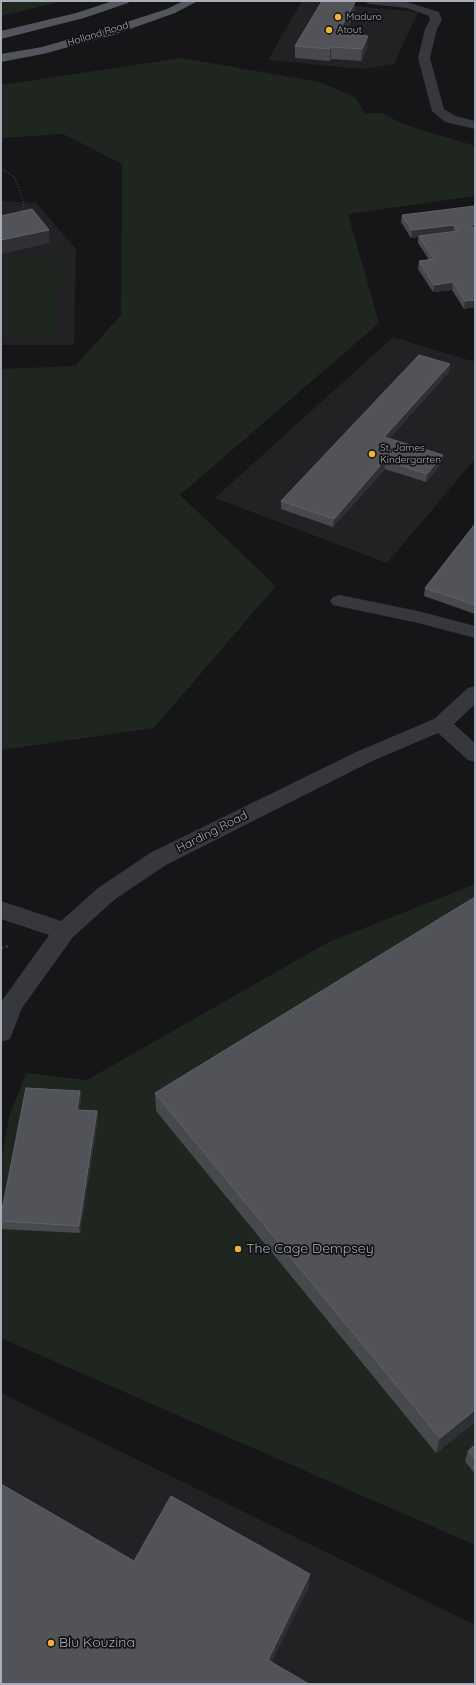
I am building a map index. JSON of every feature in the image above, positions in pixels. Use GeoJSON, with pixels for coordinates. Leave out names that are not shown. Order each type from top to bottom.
{"type":"FeatureCollection","features":[{"type":"Feature","properties":{"kind":"main road","name":"Holland Road"},"geometry":{"type":"LineString","coordinates":[[1,35],[80,16],[124,1]]}},
{"type":"Feature","properties":{"kind":"main road","name":"Holland Road"},"geometry":{"type":"LineString","coordinates":[[1,58],[42,50],[109,32],[192,1]]}},
{"type":"Feature","properties":{"kind":"street"},"geometry":{"type":"LineString","coordinates":[[369,1],[407,6],[426,10],[435,14],[436,20],[431,29],[424,58],[438,111],[450,120],[475,125]]}},
{"type":"Feature","properties":{"kind":"street"},"geometry":{"type":"LineString","coordinates":[[340,601],[418,616],[475,632]]}},
{"type":"Feature","properties":{"kind":"street","name":"Harding Road"},"geometry":{"type":"LineString","coordinates":[[1,1032],[12,1004],[66,931],[106,894],[158,859],[363,757],[441,724],[475,693]]}},
{"type":"Feature","properties":{"kind":"street"},"geometry":{"type":"LineString","coordinates":[[441,724],[475,755]]}},
{"type":"Feature","properties":{"kind":"street"},"geometry":{"type":"LineString","coordinates":[[1,910],[66,931]]}},
{"type":"Feature","properties":{"kind":"path"},"geometry":{"type":"LineString","coordinates":[[1,168],[15,178],[24,203],[20,218]]}},
{"type":"Feature","properties":{"kind":"shaded area"},"geometry":{"type":"Polygon","coordinates":[[[1,1],[63,1],[1,16],[1,1]]]}},
{"type":"Feature","properties":{"kind":"shaded area"},"geometry":{"type":"Polygon","coordinates":[[[302,1],[418,12],[394,64],[362,69],[268,60],[302,1]]]}},
{"type":"Feature","properties":{"kind":"shaded area"},"geometry":{"type":"Polygon","coordinates":[[[181,58],[320,82],[355,97],[365,113],[382,113],[403,124],[475,146],[475,196],[348,214],[379,323],[180,495],[276,586],[154,728],[1,750],[1,369],[75,366],[121,315],[122,164],[63,134],[1,138],[1,85],[181,58]]]}},
{"type":"Feature","properties":{"kind":"shaded area"},"geometry":{"type":"Polygon","coordinates":[[[1,201],[36,203],[76,249],[74,345],[1,345],[1,201]]]}},
{"type":"Feature","properties":{"kind":"shaded area"},"geometry":{"type":"Polygon","coordinates":[[[62,259],[55,336],[1,338],[1,260],[62,259]]]}},
{"type":"Feature","properties":{"kind":"shaded area"},"geometry":{"type":"Polygon","coordinates":[[[393,337],[475,362],[475,459],[387,563],[215,498],[393,337]]]}},
{"type":"Feature","properties":{"kind":"shaded area","name":"The Cage Dempsey"},"geometry":{"type":"Polygon","coordinates":[[[475,884],[475,1545],[1,1338],[1,1161],[9,1117],[26,1073],[87,1080],[329,942],[475,884]]]}},
{"type":"Feature","properties":{"kind":"shaded area"},"geometry":{"type":"Polygon","coordinates":[[[1,1393],[475,1625],[475,1684],[1,1684],[1,1393]]]}},
{"type":"Feature","properties":{"kind":"building"},"geometry":{"type":"Polygon","coordinates":[[[322,1],[355,2],[338,33],[368,36],[362,49],[331,47],[330,49],[295,46],[322,1]]]}},
{"type":"Feature","properties":{"kind":"building"},"geometry":{"type":"Polygon","coordinates":[[[475,206],[475,224],[470,225],[475,229],[475,300],[465,301],[453,282],[434,285],[419,261],[434,259],[419,236],[458,231],[454,225],[412,230],[402,215],[475,206]]]}},
{"type":"Feature","properties":{"kind":"building"},"geometry":{"type":"Polygon","coordinates":[[[32,209],[49,230],[1,240],[1,216],[32,209]]]}},
{"type":"Feature","properties":{"kind":"building","name":"St. James Kindergarten"},"geometry":{"type":"Polygon","coordinates":[[[419,355],[450,364],[384,437],[443,455],[427,474],[385,460],[334,519],[281,501],[419,355]]]}},
{"type":"Feature","properties":{"kind":"building"},"geometry":{"type":"Polygon","coordinates":[[[475,524],[475,605],[425,588],[475,524]]]}},
{"type":"Feature","properties":{"kind":"building"},"geometry":{"type":"Polygon","coordinates":[[[475,897],[475,1410],[440,1438],[155,1093],[475,897]]]}},
{"type":"Feature","properties":{"kind":"building"},"geometry":{"type":"Polygon","coordinates":[[[26,1088],[80,1091],[77,1110],[97,1111],[79,1226],[1,1221],[26,1088]]]}},
{"type":"Feature","properties":{"kind":"building"},"geometry":{"type":"Polygon","coordinates":[[[475,1445],[475,1459],[468,1451],[475,1445]]]}},
{"type":"Feature","properties":{"kind":"building"},"geometry":{"type":"Polygon","coordinates":[[[1,1484],[134,1561],[171,1496],[310,1574],[268,1660],[309,1684],[1,1684],[1,1484]]]}},
{"type":"Feature","properties":{"kind":"place","name":"Maduro"},"geometry":{"type":"Point","coordinates":[338,17]}},
{"type":"Feature","properties":{"kind":"place","name":"Atout"},"geometry":{"type":"Point","coordinates":[329,30]}},
{"type":"Feature","properties":{"kind":"place","name":"St. James Kindergarten"},"geometry":{"type":"Point","coordinates":[372,454]}},
{"type":"Feature","properties":{"kind":"place","name":"The Cage Dempsey"},"geometry":{"type":"Point","coordinates":[238,1249]}},
{"type":"Feature","properties":{"kind":"place","name":"Blu Kouzina"},"geometry":{"type":"Point","coordinates":[51,1643]}}]}
